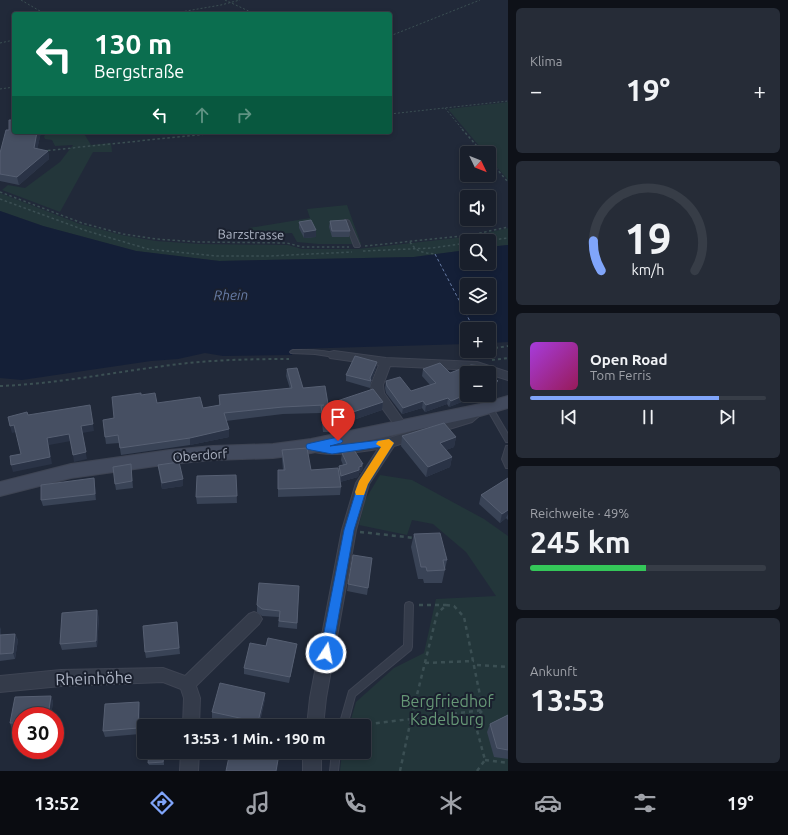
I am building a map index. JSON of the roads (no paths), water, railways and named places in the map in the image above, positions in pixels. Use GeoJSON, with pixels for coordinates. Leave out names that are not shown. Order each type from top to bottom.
{"type":"FeatureCollection","features":[{"type":"Feature","properties":{"kind":"main road","name":"Oberdorf"},"geometry":{"type":"LineString","coordinates":[[0,489],[70,471],[170,456],[273,451],[311,446],[484,409],[508,402]]}},
{"type":"Feature","properties":{"kind":"street"},"geometry":{"type":"LineString","coordinates":[[334,355],[386,362],[466,365],[496,371],[508,376]]}},
{"type":"Feature","properties":{"kind":"street"},"geometry":{"type":"LineString","coordinates":[[386,362],[377,385],[378,394],[402,427]]}},
{"type":"Feature","properties":{"kind":"street"},"geometry":{"type":"LineString","coordinates":[[311,446],[332,450],[389,443],[468,419],[484,409]]}},
{"type":"Feature","properties":{"kind":"street"},"geometry":{"type":"LineString","coordinates":[[316,719],[318,698],[349,530],[363,484],[389,443]]}},
{"type":"Feature","properties":{"kind":"street"},"geometry":{"type":"LineString","coordinates":[[192,719],[192,698],[188,684],[254,619]]}},
{"type":"Feature","properties":{"kind":"street","name":"Rheinhöhe"},"geometry":{"type":"LineString","coordinates":[[0,684],[61,678],[163,675],[188,684]]}},
{"type":"Feature","properties":{"kind":"street"},"geometry":{"type":"LineString","coordinates":[[189,771],[190,759]]}},
{"type":"Feature","properties":{"kind":"street"},"geometry":{"type":"LineString","coordinates":[[312,759],[312,771]]}},
{"type":"Feature","properties":{"kind":"lane"},"geometry":{"type":"LineString","coordinates":[[347,221],[357,246]]}},
{"type":"Feature","properties":{"kind":"lane"},"geometry":{"type":"LineString","coordinates":[[292,352],[315,352],[334,355]]}},
{"type":"Feature","properties":{"kind":"lane"},"geometry":{"type":"LineString","coordinates":[[484,409],[508,440]]}},
{"type":"Feature","properties":{"kind":"lane"},"geometry":{"type":"LineString","coordinates":[[508,448],[505,458],[508,466]]}},
{"type":"Feature","properties":{"kind":"lane"},"geometry":{"type":"LineString","coordinates":[[345,719],[352,694],[408,647],[409,605]]}},
{"type":"Feature","properties":{"kind":"lane"},"geometry":{"type":"LineString","coordinates":[[334,771],[335,759]]}},
{"type":"Feature","properties":{"kind":"water","name":"Rhein"},"geometry":{"type":"Polygon","coordinates":[[[0,211],[43,226],[136,251],[219,261],[414,257],[460,251],[460,270],[496,270],[496,246],[508,245],[508,342],[496,343],[496,322],[460,322],[460,344],[294,349],[292,355],[223,356],[205,353],[178,359],[151,361],[22,380],[0,378],[0,211]]]}},
{"type":"Feature","properties":{"kind":"park label","name":"Bergfriedhof Kadelburg"},"geometry":{"type":"Point","coordinates":[447,710]}}]}
